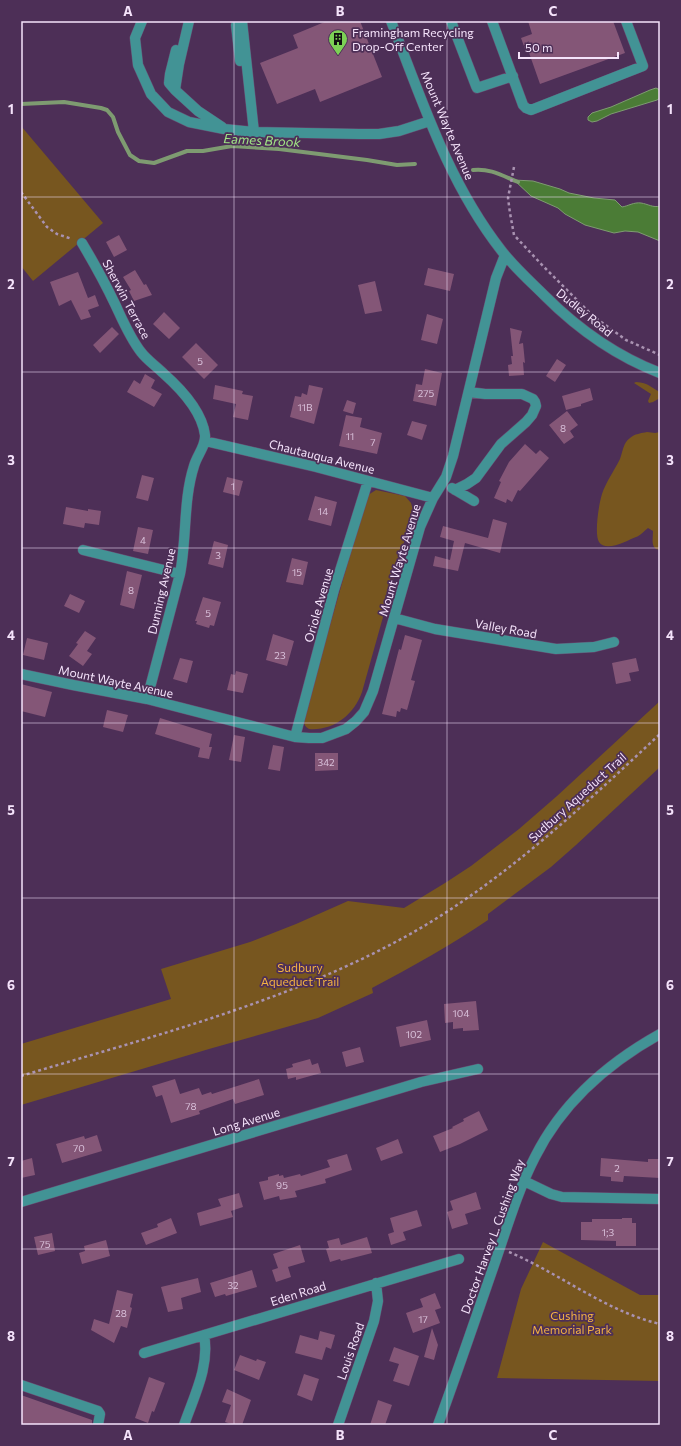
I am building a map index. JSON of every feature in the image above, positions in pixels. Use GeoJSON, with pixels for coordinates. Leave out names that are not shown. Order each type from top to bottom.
{"type":"FeatureCollection","features":[{"type":"Feature","properties":{"kind":"street"},"geometry":{"type":"LineString","coordinates":[[142,21],[135,38],[138,65],[151,94],[168,112],[189,122],[225,129],[379,134],[405,130],[430,121]]}},
{"type":"Feature","properties":{"kind":"street"},"geometry":{"type":"LineString","coordinates":[[182,21],[169,83],[198,111],[225,129]]}},
{"type":"Feature","properties":{"kind":"street"},"geometry":{"type":"LineString","coordinates":[[175,90],[179,64],[189,21]]}},
{"type":"Feature","properties":{"kind":"street"},"geometry":{"type":"LineString","coordinates":[[235,21],[247,120],[254,129]]}},
{"type":"Feature","properties":{"kind":"street"},"geometry":{"type":"LineString","coordinates":[[242,21],[254,129]]}},
{"type":"Feature","properties":{"kind":"street","name":"Mount Wayte Avenue"},"geometry":{"type":"LineString","coordinates":[[21,674],[147,699],[295,737],[322,738],[346,729],[364,712],[373,691],[420,527],[433,498],[443,483],[454,452],[496,278],[505,255],[480,220],[459,186],[444,156],[391,21]]}},
{"type":"Feature","properties":{"kind":"street"},"geometry":{"type":"LineString","coordinates":[[451,21],[478,88],[513,76]]}},
{"type":"Feature","properties":{"kind":"street"},"geometry":{"type":"LineString","coordinates":[[492,21],[523,105],[531,110],[643,66],[626,21]]}},
{"type":"Feature","properties":{"kind":"street","name":"Sherwin Terrace"},"geometry":{"type":"LineString","coordinates":[[82,243],[102,278],[135,343],[143,354],[177,387],[198,413],[205,433],[205,441]]}},
{"type":"Feature","properties":{"kind":"street","name":"Dudley Road"},"geometry":{"type":"LineString","coordinates":[[505,255],[547,299],[588,334],[622,356],[660,373]]}},
{"type":"Feature","properties":{"kind":"street"},"geometry":{"type":"LineString","coordinates":[[455,490],[468,484],[476,478],[501,444],[532,415],[536,406],[536,402],[533,399],[522,394],[485,394],[469,392]]}},
{"type":"Feature","properties":{"kind":"street","name":"Chautauqua Avenue"},"geometry":{"type":"LineString","coordinates":[[205,441],[316,467],[433,498]]}},
{"type":"Feature","properties":{"kind":"street","name":"Dunning Avenue"},"geometry":{"type":"LineString","coordinates":[[147,699],[180,574],[191,477],[205,441]]}},
{"type":"Feature","properties":{"kind":"street","name":"Oriole Avenue"},"geometry":{"type":"LineString","coordinates":[[295,737],[334,590],[368,481]]}},
{"type":"Feature","properties":{"kind":"street"},"geometry":{"type":"LineString","coordinates":[[443,483],[474,501]]}},
{"type":"Feature","properties":{"kind":"street"},"geometry":{"type":"LineString","coordinates":[[83,550],[180,574]]}},
{"type":"Feature","properties":{"kind":"street","name":"Valley Road"},"geometry":{"type":"LineString","coordinates":[[394,618],[435,629],[556,649],[594,647],[614,642]]}},
{"type":"Feature","properties":{"kind":"street","name":"Doctor Harvey L. Cushing Way"},"geometry":{"type":"LineString","coordinates":[[438,1425],[524,1181],[547,1135],[562,1114],[590,1083],[624,1056],[660,1034]]}},
{"type":"Feature","properties":{"kind":"street","name":"Long Avenue"},"geometry":{"type":"LineString","coordinates":[[21,1202],[413,1084],[478,1069]]}},
{"type":"Feature","properties":{"kind":"street"},"geometry":{"type":"LineString","coordinates":[[524,1181],[551,1194],[562,1197],[660,1199]]}},
{"type":"Feature","properties":{"kind":"street","name":"Eden Road"},"geometry":{"type":"LineString","coordinates":[[144,1353],[459,1259]]}},
{"type":"Feature","properties":{"kind":"street","name":"Louis Road"},"geometry":{"type":"LineString","coordinates":[[338,1425],[374,1321],[378,1301],[376,1284]]}},
{"type":"Feature","properties":{"kind":"street"},"geometry":{"type":"LineString","coordinates":[[184,1425],[203,1368],[206,1345],[204,1335]]}},
{"type":"Feature","properties":{"kind":"street"},"geometry":{"type":"LineString","coordinates":[[21,1385],[98,1411],[100,1414],[98,1425]]}},
{"type":"Feature","properties":{"kind":"path"},"geometry":{"type":"LineString","coordinates":[[514,167],[509,189],[509,208],[514,235],[593,316],[626,340],[660,355]]}},
{"type":"Feature","properties":{"kind":"path"},"geometry":{"type":"LineString","coordinates":[[21,192],[47,227],[57,234],[82,243]]}},
{"type":"Feature","properties":{"kind":"path","name":"Sudbury Aqueduct Trail"},"geometry":{"type":"LineString","coordinates":[[21,1076],[254,1003],[339,969],[386,947],[420,928],[472,895],[524,856],[581,807],[660,734]]}},
{"type":"Feature","properties":{"kind":"path"},"geometry":{"type":"LineString","coordinates":[[500,1249],[533,1263],[599,1301],[660,1324]]}},
{"type":"Feature","properties":{"kind":"green space"},"geometry":{"type":"Polygon","coordinates":[[[21,126],[103,223],[33,281],[21,266],[21,126]]]}},
{"type":"Feature","properties":{"kind":"green space"},"geometry":{"type":"Polygon","coordinates":[[[634,383],[647,384],[660,392],[660,398],[649,403],[648,401],[651,394],[634,383]]]}},
{"type":"Feature","properties":{"kind":"green space"},"geometry":{"type":"Polygon","coordinates":[[[660,432],[660,550],[653,546],[653,531],[648,528],[639,536],[623,543],[612,546],[602,545],[599,542],[597,526],[602,494],[620,459],[626,442],[638,434],[660,432]]]}},
{"type":"Feature","properties":{"kind":"green space"},"geometry":{"type":"Polygon","coordinates":[[[376,490],[405,496],[411,503],[413,510],[362,692],[354,708],[342,720],[326,727],[309,729],[304,724],[305,713],[366,499],[368,495],[376,490]]]}},
{"type":"Feature","properties":{"kind":"green space","name":"Sudbury Aqueduct Trail"},"geometry":{"type":"Polygon","coordinates":[[[660,701],[660,767],[551,867],[488,914],[488,920],[460,938],[417,964],[372,988],[373,993],[318,1018],[21,1105],[21,1044],[171,999],[161,969],[250,942],[348,901],[404,908],[471,866],[519,829],[660,701]]]}},
{"type":"Feature","properties":{"kind":"green space","name":"Cushing Memorial Park"},"geometry":{"type":"Polygon","coordinates":[[[543,1242],[640,1295],[660,1295],[660,1381],[497,1378],[521,1289],[543,1242]]]}},
{"type":"Feature","properties":{"kind":"shaded area"},"geometry":{"type":"Polygon","coordinates":[[[656,88],[660,90],[660,98],[657,100],[611,114],[597,121],[592,122],[588,120],[588,117],[592,113],[611,107],[656,88]]]}},
{"type":"Feature","properties":{"kind":"shaded area"},"geometry":{"type":"Polygon","coordinates":[[[514,180],[533,181],[569,193],[615,200],[622,207],[638,203],[660,206],[660,241],[638,232],[625,231],[614,233],[585,225],[565,214],[558,208],[531,196],[514,180]]]}},
{"type":"Feature","properties":{"kind":"building","name":"Framingham Recycling Drop-Off Center"},"geometry":{"type":"Polygon","coordinates":[[[327,21],[360,21],[382,77],[320,102],[315,89],[277,104],[260,63],[298,48],[293,35],[327,21]]]}},
{"type":"Feature","properties":{"kind":"building"},"geometry":{"type":"Polygon","coordinates":[[[528,21],[613,21],[625,53],[540,84],[527,47],[525,49],[521,38],[532,34],[528,21]]]}},
{"type":"Feature","properties":{"kind":"building"},"geometry":{"type":"Polygon","coordinates":[[[119,235],[127,250],[114,257],[106,242],[119,235]]]}},
{"type":"Feature","properties":{"kind":"building"},"geometry":{"type":"Polygon","coordinates":[[[428,268],[454,274],[450,291],[424,285],[428,268]]]}},
{"type":"Feature","properties":{"kind":"building"},"geometry":{"type":"Polygon","coordinates":[[[135,270],[144,285],[146,284],[152,295],[134,301],[129,291],[131,290],[123,277],[135,270]]]}},
{"type":"Feature","properties":{"kind":"building"},"geometry":{"type":"Polygon","coordinates":[[[78,272],[88,298],[95,295],[99,306],[88,310],[91,317],[81,320],[71,300],[59,306],[50,282],[78,272]]]}},
{"type":"Feature","properties":{"kind":"building"},"geometry":{"type":"Polygon","coordinates":[[[375,281],[382,311],[365,314],[358,285],[375,281]]]}},
{"type":"Feature","properties":{"kind":"building"},"geometry":{"type":"Polygon","coordinates":[[[164,312],[180,328],[169,339],[153,324],[164,312]]]}},
{"type":"Feature","properties":{"kind":"building"},"geometry":{"type":"Polygon","coordinates":[[[427,314],[443,319],[437,344],[421,340],[427,314]]]}},
{"type":"Feature","properties":{"kind":"building"},"geometry":{"type":"Polygon","coordinates":[[[112,327],[119,334],[100,353],[93,345],[112,327]]]}},
{"type":"Feature","properties":{"kind":"building"},"geometry":{"type":"Polygon","coordinates":[[[510,328],[522,331],[519,344],[523,343],[525,363],[523,362],[524,375],[509,376],[508,365],[512,364],[511,356],[513,356],[510,328]]]}},
{"type":"Feature","properties":{"kind":"building"},"geometry":{"type":"Polygon","coordinates":[[[196,343],[218,365],[204,379],[182,357],[196,343]]]}},
{"type":"Feature","properties":{"kind":"building"},"geometry":{"type":"Polygon","coordinates":[[[557,359],[566,365],[555,382],[546,376],[557,359]]]}},
{"type":"Feature","properties":{"kind":"building"},"geometry":{"type":"Polygon","coordinates":[[[425,369],[442,373],[436,406],[413,401],[416,384],[422,385],[425,369]]]}},
{"type":"Feature","properties":{"kind":"building"},"geometry":{"type":"Polygon","coordinates":[[[145,374],[155,380],[151,388],[162,394],[154,407],[127,392],[134,380],[140,384],[145,374]]]}},
{"type":"Feature","properties":{"kind":"building"},"geometry":{"type":"Polygon","coordinates":[[[215,385],[243,391],[242,394],[253,396],[248,420],[233,417],[236,404],[213,399],[215,385]]]}},
{"type":"Feature","properties":{"kind":"building"},"geometry":{"type":"Polygon","coordinates":[[[309,385],[323,388],[314,424],[290,417],[295,396],[301,397],[302,393],[307,395],[309,385]]]}},
{"type":"Feature","properties":{"kind":"building"},"geometry":{"type":"Polygon","coordinates":[[[590,388],[593,400],[581,404],[581,406],[566,410],[562,396],[590,388]]]}},
{"type":"Feature","properties":{"kind":"building"},"geometry":{"type":"Polygon","coordinates":[[[347,400],[356,403],[353,414],[343,411],[347,400]]]}},
{"type":"Feature","properties":{"kind":"building"},"geometry":{"type":"Polygon","coordinates":[[[567,411],[578,425],[570,431],[574,437],[564,444],[549,425],[567,411]]]}},
{"type":"Feature","properties":{"kind":"building"},"geometry":{"type":"Polygon","coordinates":[[[346,415],[362,418],[360,427],[382,433],[377,454],[339,446],[346,415]]]}},
{"type":"Feature","properties":{"kind":"building"},"geometry":{"type":"Polygon","coordinates":[[[412,421],[427,425],[422,440],[407,435],[412,421]]]}},
{"type":"Feature","properties":{"kind":"building"},"geometry":{"type":"Polygon","coordinates":[[[525,444],[536,454],[540,450],[549,458],[520,491],[518,490],[512,502],[507,499],[506,503],[494,498],[501,482],[499,481],[509,462],[525,444]]]}},
{"type":"Feature","properties":{"kind":"building"},"geometry":{"type":"Polygon","coordinates":[[[142,475],[154,478],[148,501],[136,498],[142,475]]]}},
{"type":"Feature","properties":{"kind":"building"},"geometry":{"type":"Polygon","coordinates":[[[227,477],[243,481],[239,496],[223,492],[227,477]]]}},
{"type":"Feature","properties":{"kind":"building"},"geometry":{"type":"Polygon","coordinates":[[[315,496],[337,502],[331,526],[308,520],[315,496]]]}},
{"type":"Feature","properties":{"kind":"building"},"geometry":{"type":"Polygon","coordinates":[[[66,507],[88,511],[88,509],[101,511],[99,525],[85,523],[84,528],[63,524],[66,507]]]}},
{"type":"Feature","properties":{"kind":"building"},"geometry":{"type":"Polygon","coordinates":[[[493,519],[507,523],[500,553],[465,543],[458,571],[433,566],[435,556],[450,560],[454,541],[440,537],[443,526],[488,538],[493,519]]]}},
{"type":"Feature","properties":{"kind":"building"},"geometry":{"type":"Polygon","coordinates":[[[138,527],[153,530],[148,554],[133,551],[138,527]]]}},
{"type":"Feature","properties":{"kind":"building"},"geometry":{"type":"Polygon","coordinates":[[[214,541],[228,545],[223,568],[208,564],[214,541]]]}},
{"type":"Feature","properties":{"kind":"building"},"geometry":{"type":"Polygon","coordinates":[[[292,558],[308,562],[303,585],[286,582],[292,558]]]}},
{"type":"Feature","properties":{"kind":"building"},"geometry":{"type":"Polygon","coordinates":[[[127,571],[142,575],[134,609],[120,605],[127,571]]]}},
{"type":"Feature","properties":{"kind":"building"},"geometry":{"type":"Polygon","coordinates":[[[70,594],[85,601],[79,613],[64,606],[70,594]]]}},
{"type":"Feature","properties":{"kind":"building"},"geometry":{"type":"Polygon","coordinates":[[[203,597],[221,602],[214,626],[210,625],[209,628],[196,624],[197,621],[195,621],[203,597]]]}},
{"type":"Feature","properties":{"kind":"building"},"geometry":{"type":"Polygon","coordinates":[[[85,631],[96,638],[87,651],[92,654],[83,666],[69,656],[85,631]]]}},
{"type":"Feature","properties":{"kind":"building"},"geometry":{"type":"Polygon","coordinates":[[[273,634],[294,641],[287,666],[266,660],[273,634]]]}},
{"type":"Feature","properties":{"kind":"building"},"geometry":{"type":"Polygon","coordinates":[[[405,635],[422,640],[411,680],[415,681],[407,710],[401,708],[400,712],[397,711],[396,717],[382,714],[399,649],[401,650],[405,635]]]}},
{"type":"Feature","properties":{"kind":"building"},"geometry":{"type":"Polygon","coordinates":[[[27,638],[48,643],[44,660],[23,655],[27,638]]]}},
{"type":"Feature","properties":{"kind":"building"},"geometry":{"type":"Polygon","coordinates":[[[180,658],[193,661],[187,683],[173,679],[180,658]]]}},
{"type":"Feature","properties":{"kind":"building"},"geometry":{"type":"Polygon","coordinates":[[[636,658],[639,671],[629,673],[631,681],[616,684],[612,663],[636,658]]]}},
{"type":"Feature","properties":{"kind":"building"},"geometry":{"type":"Polygon","coordinates":[[[236,671],[248,674],[243,693],[227,690],[231,674],[235,675],[236,671]]]}},
{"type":"Feature","properties":{"kind":"building"},"geometry":{"type":"Polygon","coordinates":[[[21,684],[52,692],[45,717],[21,711],[21,684]]]}},
{"type":"Feature","properties":{"kind":"building"},"geometry":{"type":"Polygon","coordinates":[[[107,710],[128,715],[123,732],[103,727],[107,710]]]}},
{"type":"Feature","properties":{"kind":"building"},"geometry":{"type":"Polygon","coordinates":[[[160,718],[212,734],[209,747],[212,747],[209,759],[198,757],[200,748],[155,734],[160,718]]]}},
{"type":"Feature","properties":{"kind":"building"},"geometry":{"type":"Polygon","coordinates":[[[234,735],[245,737],[241,762],[229,760],[234,735]]]}},
{"type":"Feature","properties":{"kind":"building"},"geometry":{"type":"Polygon","coordinates":[[[273,745],[284,747],[280,771],[268,769],[273,745]]]}},
{"type":"Feature","properties":{"kind":"building"},"geometry":{"type":"Polygon","coordinates":[[[315,753],[338,753],[338,770],[315,771],[315,753]]]}},
{"type":"Feature","properties":{"kind":"building"},"geometry":{"type":"Polygon","coordinates":[[[476,1001],[479,1030],[463,1031],[463,1028],[453,1029],[453,1022],[445,1023],[444,1004],[476,1001]]]}},
{"type":"Feature","properties":{"kind":"building"},"geometry":{"type":"Polygon","coordinates":[[[427,1020],[431,1040],[400,1047],[396,1027],[427,1020]]]}},
{"type":"Feature","properties":{"kind":"building"},"geometry":{"type":"Polygon","coordinates":[[[360,1047],[364,1062],[346,1067],[342,1052],[360,1047]]]}},
{"type":"Feature","properties":{"kind":"building"},"geometry":{"type":"Polygon","coordinates":[[[310,1059],[312,1065],[318,1063],[321,1073],[296,1080],[296,1077],[288,1079],[286,1069],[293,1067],[292,1064],[310,1059]]]}},
{"type":"Feature","properties":{"kind":"building"},"geometry":{"type":"Polygon","coordinates":[[[175,1079],[180,1094],[199,1088],[202,1095],[211,1092],[212,1094],[259,1079],[264,1095],[235,1104],[233,1099],[199,1111],[200,1114],[171,1123],[162,1095],[156,1097],[152,1086],[175,1079]]]}},
{"type":"Feature","properties":{"kind":"building"},"geometry":{"type":"Polygon","coordinates":[[[479,1111],[488,1130],[440,1152],[433,1136],[453,1128],[452,1127],[464,1121],[463,1119],[479,1111]]]}},
{"type":"Feature","properties":{"kind":"building"},"geometry":{"type":"Polygon","coordinates":[[[97,1135],[102,1151],[62,1163],[56,1144],[84,1136],[85,1139],[97,1135]]]}},
{"type":"Feature","properties":{"kind":"building"},"geometry":{"type":"Polygon","coordinates":[[[398,1139],[403,1153],[381,1161],[376,1148],[398,1139]]]}},
{"type":"Feature","properties":{"kind":"building"},"geometry":{"type":"Polygon","coordinates":[[[347,1154],[352,1170],[325,1179],[326,1183],[295,1191],[297,1197],[280,1200],[279,1196],[264,1200],[259,1182],[268,1180],[268,1177],[279,1174],[279,1176],[283,1175],[284,1178],[300,1174],[301,1176],[330,1167],[327,1160],[347,1154]]]}},
{"type":"Feature","properties":{"kind":"building"},"geometry":{"type":"Polygon","coordinates":[[[32,1158],[35,1175],[21,1178],[21,1161],[32,1158]]]}},
{"type":"Feature","properties":{"kind":"building"},"geometry":{"type":"Polygon","coordinates":[[[601,1158],[648,1162],[648,1159],[660,1159],[660,1178],[624,1176],[623,1182],[611,1181],[611,1177],[600,1176],[601,1158]]]}},
{"type":"Feature","properties":{"kind":"building"},"geometry":{"type":"Polygon","coordinates":[[[476,1192],[481,1209],[465,1214],[468,1224],[452,1229],[447,1212],[453,1210],[450,1201],[476,1192]]]}},
{"type":"Feature","properties":{"kind":"building"},"geometry":{"type":"Polygon","coordinates":[[[239,1193],[243,1207],[231,1211],[233,1217],[200,1226],[197,1213],[221,1206],[218,1199],[239,1193]]]}},
{"type":"Feature","properties":{"kind":"building"},"geometry":{"type":"Polygon","coordinates":[[[417,1210],[422,1226],[403,1232],[406,1240],[391,1245],[388,1234],[394,1232],[390,1218],[417,1210]]]}},
{"type":"Feature","properties":{"kind":"building"},"geometry":{"type":"Polygon","coordinates":[[[171,1218],[177,1233],[146,1245],[141,1233],[158,1227],[157,1224],[171,1218]]]}},
{"type":"Feature","properties":{"kind":"building"},"geometry":{"type":"Polygon","coordinates":[[[632,1218],[632,1223],[636,1223],[636,1246],[616,1246],[616,1241],[581,1240],[581,1222],[592,1222],[592,1219],[632,1218]]]}},
{"type":"Feature","properties":{"kind":"building"},"geometry":{"type":"Polygon","coordinates":[[[52,1233],[55,1251],[38,1255],[34,1237],[52,1233]]]}},
{"type":"Feature","properties":{"kind":"building"},"geometry":{"type":"Polygon","coordinates":[[[367,1237],[372,1253],[341,1261],[340,1259],[330,1262],[326,1249],[329,1248],[327,1241],[339,1238],[341,1245],[367,1237]]]}},
{"type":"Feature","properties":{"kind":"building"},"geometry":{"type":"Polygon","coordinates":[[[106,1240],[110,1256],[82,1264],[79,1253],[85,1251],[84,1246],[106,1240]]]}},
{"type":"Feature","properties":{"kind":"building"},"geometry":{"type":"Polygon","coordinates":[[[300,1245],[305,1262],[288,1267],[291,1277],[276,1282],[272,1270],[278,1268],[273,1254],[300,1245]]]}},
{"type":"Feature","properties":{"kind":"building"},"geometry":{"type":"Polygon","coordinates":[[[252,1270],[257,1287],[226,1296],[225,1294],[215,1297],[210,1283],[252,1270]]]}},
{"type":"Feature","properties":{"kind":"building"},"geometry":{"type":"Polygon","coordinates":[[[198,1278],[201,1292],[181,1298],[183,1309],[168,1312],[161,1287],[198,1278]]]}},
{"type":"Feature","properties":{"kind":"building"},"geometry":{"type":"Polygon","coordinates":[[[117,1290],[133,1294],[130,1307],[132,1308],[127,1328],[121,1326],[114,1343],[91,1330],[94,1319],[109,1324],[117,1290]]]}},
{"type":"Feature","properties":{"kind":"building"},"geometry":{"type":"Polygon","coordinates":[[[435,1293],[441,1308],[435,1310],[440,1323],[413,1333],[406,1313],[423,1307],[420,1299],[435,1293]]]}},
{"type":"Feature","properties":{"kind":"building"},"geometry":{"type":"Polygon","coordinates":[[[432,1328],[438,1345],[434,1360],[424,1357],[432,1328]]]}},
{"type":"Feature","properties":{"kind":"building"},"geometry":{"type":"Polygon","coordinates":[[[320,1331],[335,1335],[331,1349],[326,1347],[322,1360],[295,1353],[300,1335],[318,1340],[320,1331]]]}},
{"type":"Feature","properties":{"kind":"building"},"geometry":{"type":"Polygon","coordinates":[[[394,1347],[419,1356],[409,1386],[393,1381],[399,1364],[389,1361],[394,1347]]]}},
{"type":"Feature","properties":{"kind":"building"},"geometry":{"type":"Polygon","coordinates":[[[240,1355],[256,1361],[257,1359],[266,1362],[259,1380],[234,1370],[240,1355]]]}},
{"type":"Feature","properties":{"kind":"building"},"geometry":{"type":"Polygon","coordinates":[[[304,1374],[319,1379],[312,1401],[297,1395],[304,1374]]]}},
{"type":"Feature","properties":{"kind":"building"},"geometry":{"type":"Polygon","coordinates":[[[149,1377],[165,1383],[154,1412],[152,1411],[148,1423],[135,1418],[149,1377]]]}},
{"type":"Feature","properties":{"kind":"building"},"geometry":{"type":"Polygon","coordinates":[[[227,1389],[251,1400],[242,1425],[234,1425],[225,1422],[231,1405],[222,1402],[227,1389]]]}},
{"type":"Feature","properties":{"kind":"building"},"geometry":{"type":"Polygon","coordinates":[[[21,1395],[92,1420],[92,1425],[21,1425],[21,1395]]]}},
{"type":"Feature","properties":{"kind":"building"},"geometry":{"type":"Polygon","coordinates":[[[378,1400],[392,1405],[385,1425],[370,1425],[378,1400]]]}},
{"type":"Feature","properties":{"kind":"waterway","name":"Eames Brook"},"geometry":{"type":"LineString","coordinates":[[21,104],[64,102],[107,110],[113,117],[118,132],[130,155],[139,161],[154,163],[187,151],[203,151],[232,146],[279,149],[397,165],[415,164]]}},
{"type":"Feature","properties":{"kind":"waterway","name":"Eames Brook"},"geometry":{"type":"LineString","coordinates":[[473,170],[491,171],[518,182]]}},
{"type":"Feature","properties":{"kind":"place","name":"Framingham Recycling Drop-Off Center"},"geometry":{"type":"Point","coordinates":[338,56]}}]}
